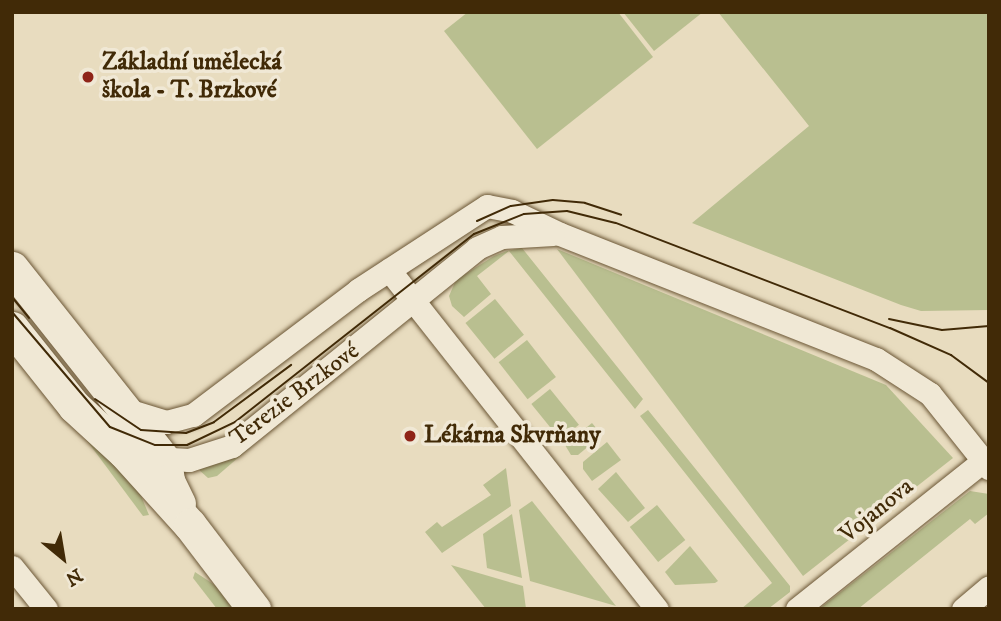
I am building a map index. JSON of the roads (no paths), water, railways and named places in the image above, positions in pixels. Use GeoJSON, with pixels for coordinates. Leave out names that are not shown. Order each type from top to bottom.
{"type":"FeatureCollection","features":[{"type":"Feature","properties":{"kind":"street","name":"Terezie Brzkové"},"geometry":{"type":"LineString","coordinates":[[125,409],[144,419],[166,422],[193,415],[389,270],[487,206],[512,211],[560,234],[876,359],[930,394],[986,464]]}},
{"type":"Feature","properties":{"kind":"street","name":"Terezie Brzkové"},"geometry":{"type":"LineString","coordinates":[[124,452],[165,461],[190,460],[232,446],[477,248],[502,237],[560,234]]}},
{"type":"Feature","properties":{"kind":"street"},"geometry":{"type":"LineString","coordinates":[[12,268],[165,461]]}},
{"type":"Feature","properties":{"kind":"street"},"geometry":{"type":"LineString","coordinates":[[389,270],[412,303],[657,609]]}},
{"type":"Feature","properties":{"kind":"street"},"geometry":{"type":"LineString","coordinates":[[12,328],[74,406],[124,452],[190,525],[254,609]]}},
{"type":"Feature","properties":{"kind":"street"},"geometry":{"type":"LineString","coordinates":[[190,525],[168,481],[165,461],[172,440],[193,415]]}},
{"type":"Feature","properties":{"kind":"street","name":"Vojanova"},"geometry":{"type":"LineString","coordinates":[[797,609],[986,464]]}},
{"type":"Feature","properties":{"kind":"street"},"geometry":{"type":"LineString","coordinates":[[12,567],[46,609]]}},
{"type":"Feature","properties":{"kind":"street"},"geometry":{"type":"LineString","coordinates":[[963,609],[989,587]]}},
{"type":"Feature","properties":{"kind":"tram line"},"geometry":{"type":"LineString","coordinates":[[477,221],[511,206],[553,200],[585,203],[621,215]]}},
{"type":"Feature","properties":{"kind":"tram line"},"geometry":{"type":"LineString","coordinates":[[12,312],[110,427],[155,445],[187,445],[235,422],[474,234],[524,214],[567,211],[616,223],[890,328],[951,355],[989,383]]}},
{"type":"Feature","properties":{"kind":"tram line"},"geometry":{"type":"LineString","coordinates":[[12,297],[29,318]]}},
{"type":"Feature","properties":{"kind":"tram line"},"geometry":{"type":"LineString","coordinates":[[889,319],[942,330],[989,326]]}},
{"type":"Feature","properties":{"kind":"tram line"},"geometry":{"type":"LineString","coordinates":[[95,399],[141,430],[186,433],[214,422],[291,365]]}},
{"type":"Feature","properties":{"kind":"place","name":"Základní umělecká škola - T. Brzkové"},"geometry":{"type":"Point","coordinates":[88,77]}},
{"type":"Feature","properties":{"kind":"place","name":"Lékárna Skvrňany"},"geometry":{"type":"Point","coordinates":[410,436]}}]}
